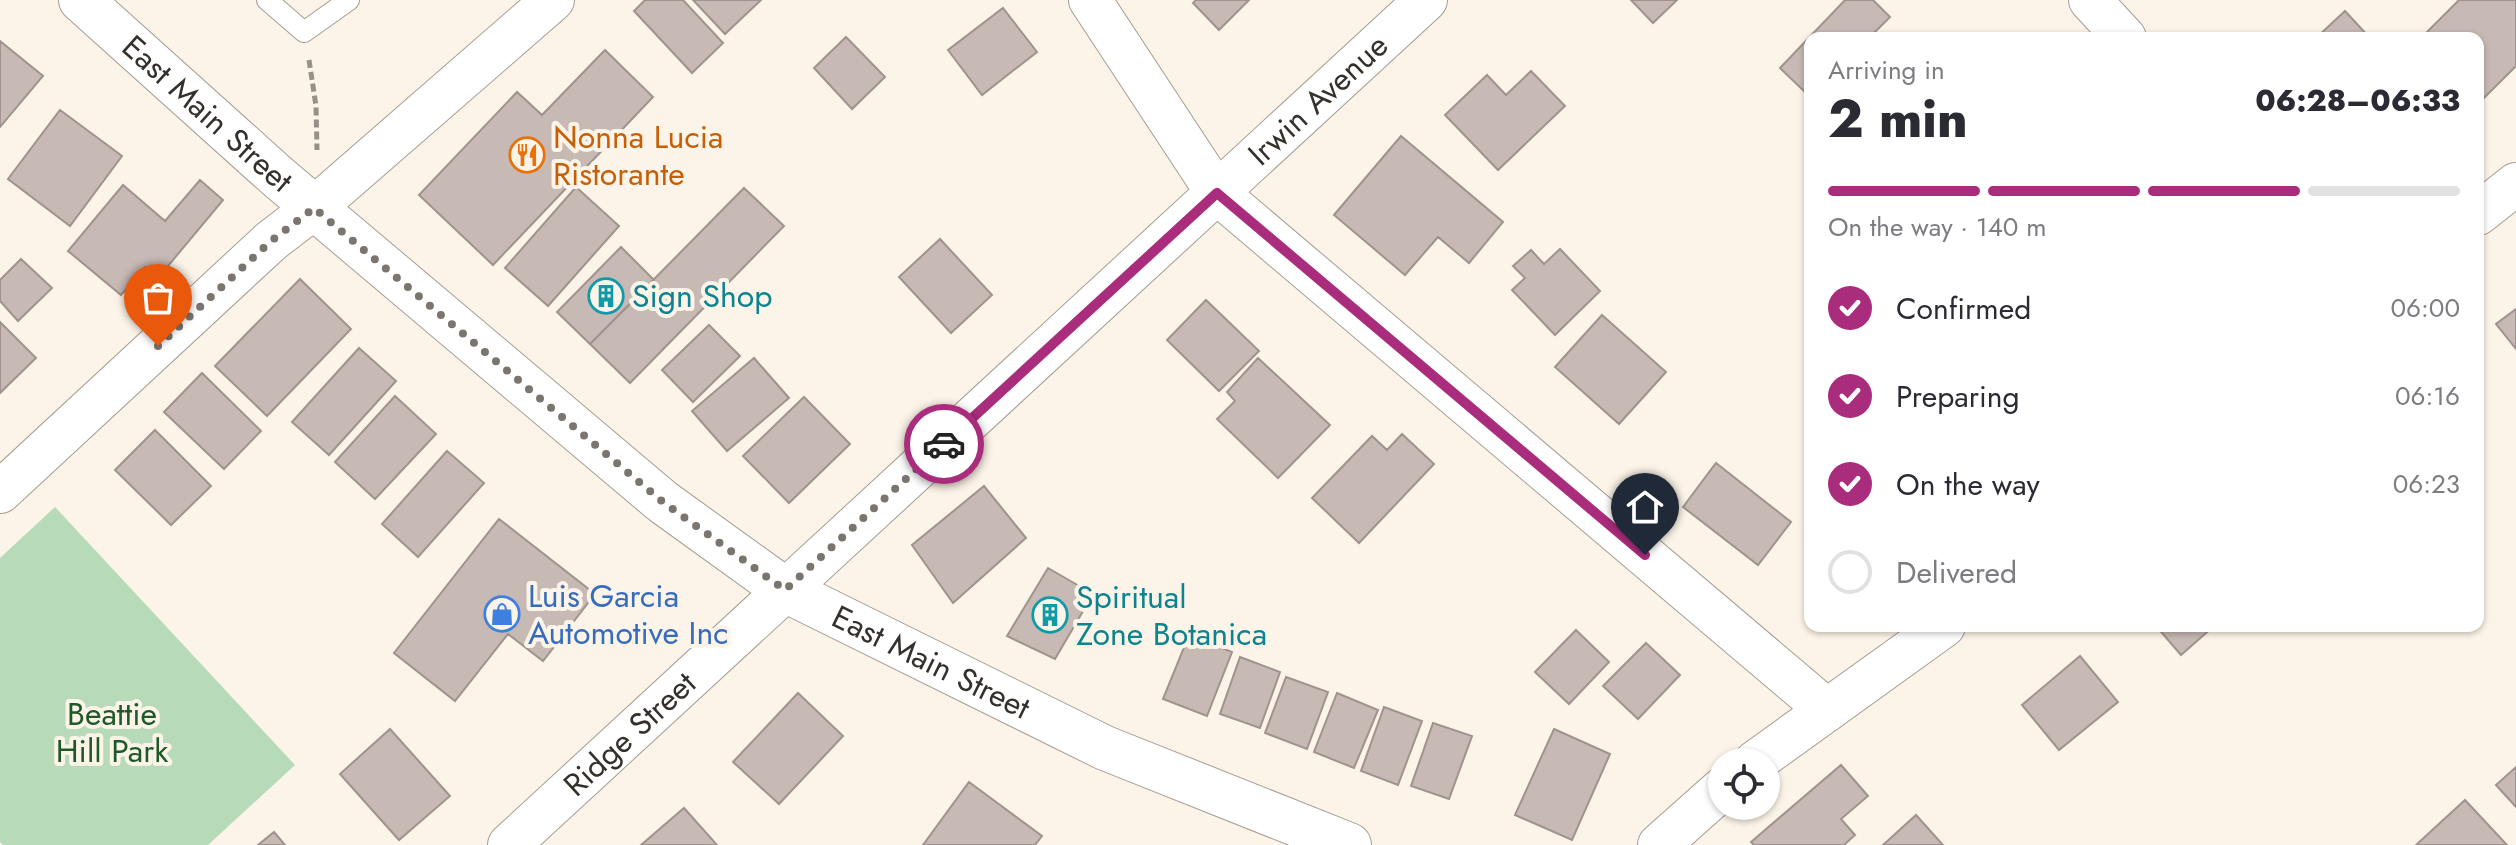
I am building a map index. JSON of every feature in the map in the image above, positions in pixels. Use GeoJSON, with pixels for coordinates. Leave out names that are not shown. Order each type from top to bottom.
{"type":"FeatureCollection","features":[{"type":"Feature","properties":{"kind":"main road","name":"East Main Street"},"geometry":{"type":"LineString","coordinates":[[81,0],[314,208],[663,502],[785,590],[1105,748],[1340,843]]}},
{"type":"Feature","properties":{"kind":"street"},"geometry":{"type":"LineString","coordinates":[[0,492],[271,241],[314,208],[553,0]]}},
{"type":"Feature","properties":{"kind":"street"},"geometry":{"type":"LineString","coordinates":[[1090,0],[1217,193],[1827,710]]}},
{"type":"Feature","properties":{"kind":"street","name":"Irwin Avenue"},"geometry":{"type":"LineString","coordinates":[[785,590],[1426,0]]}},
{"type":"Feature","properties":{"kind":"street"},"geometry":{"type":"LineString","coordinates":[[2090,0],[2119,32]]}},
{"type":"Feature","properties":{"kind":"street"},"geometry":{"type":"LineString","coordinates":[[2484,209],[2516,184]]}},
{"type":"Feature","properties":{"kind":"street","name":"Ridge Street"},"geometry":{"type":"LineString","coordinates":[[509,845],[785,590]]}},
{"type":"Feature","properties":{"kind":"street"},"geometry":{"type":"LineString","coordinates":[[1774,748],[1936,632]]}},
{"type":"Feature","properties":{"kind":"street"},"geometry":{"type":"LineString","coordinates":[[1659,845],[1708,801]]}},
{"type":"Feature","properties":{"kind":"lane"},"geometry":{"type":"LineString","coordinates":[[267,0],[304,32],[349,0]]}},
{"type":"Feature","properties":{"kind":"path"},"geometry":{"type":"LineString","coordinates":[[304,32],[316,106],[317,151]]}},
{"type":"Feature","properties":{"kind":"green space","name":"Beattie Hill Park"},"geometry":{"type":"Polygon","coordinates":[[[55,507],[295,765],[208,845],[3,845],[0,842],[0,558],[55,507]]]}},
{"type":"Feature","properties":{"kind":"building"},"geometry":{"type":"Polygon","coordinates":[[[645,0],[683,0],[723,43],[692,73],[634,11],[645,0]]]}},
{"type":"Feature","properties":{"kind":"building"},"geometry":{"type":"Polygon","coordinates":[[[693,0],[761,0],[725,34],[693,0]]]}},
{"type":"Feature","properties":{"kind":"building"},"geometry":{"type":"Polygon","coordinates":[[[1196,0],[1249,0],[1219,30],[1193,3],[1196,0]]]}},
{"type":"Feature","properties":{"kind":"building"},"geometry":{"type":"Polygon","coordinates":[[[1631,0],[1677,0],[1653,23],[1631,0]]]}},
{"type":"Feature","properties":{"kind":"building"},"geometry":{"type":"Polygon","coordinates":[[[1845,0],[1873,0],[1890,17],[1875,32],[1814,32],[1845,0]]]}},
{"type":"Feature","properties":{"kind":"building"},"geometry":{"type":"Polygon","coordinates":[[[2459,0],[2516,0],[2516,66],[2484,98],[2484,32],[2427,32],[2459,0]]]}},
{"type":"Feature","properties":{"kind":"building"},"geometry":{"type":"Polygon","coordinates":[[[1003,8],[1037,52],[982,95],[948,50],[1003,8]]]}},
{"type":"Feature","properties":{"kind":"building"},"geometry":{"type":"Polygon","coordinates":[[[2345,11],[2364,32],[2322,32],[2345,11]]]}},
{"type":"Feature","properties":{"kind":"building"},"geometry":{"type":"Polygon","coordinates":[[[846,37],[885,77],[852,109],[814,68],[846,37]]]}},
{"type":"Feature","properties":{"kind":"building"},"geometry":{"type":"Polygon","coordinates":[[[0,41],[43,76],[0,127],[0,41]]]}},
{"type":"Feature","properties":{"kind":"building"},"geometry":{"type":"Polygon","coordinates":[[[1804,43],[1804,91],[1780,68],[1804,43]]]}},
{"type":"Feature","properties":{"kind":"building","name":"Nonna Lucia Ristorante"},"geometry":{"type":"Polygon","coordinates":[[[605,50],[653,97],[493,265],[419,195],[517,92],[542,115],[605,50]]]}},
{"type":"Feature","properties":{"kind":"building"},"geometry":{"type":"Polygon","coordinates":[[[1531,71],[1565,106],[1498,170],[1445,115],[1487,75],[1506,95],[1531,71]]]}},
{"type":"Feature","properties":{"kind":"building"},"geometry":{"type":"Polygon","coordinates":[[[60,110],[122,156],[70,226],[8,179],[60,110]]]}},
{"type":"Feature","properties":{"kind":"building"},"geometry":{"type":"Polygon","coordinates":[[[1401,136],[1503,222],[1469,263],[1438,237],[1405,275],[1334,215],[1401,136]]]}},
{"type":"Feature","properties":{"kind":"building"},"geometry":{"type":"Polygon","coordinates":[[[200,180],[223,200],[158,278],[145,267],[121,295],[68,251],[123,185],[165,221],[200,180]]]}},
{"type":"Feature","properties":{"kind":"building"},"geometry":{"type":"Polygon","coordinates":[[[576,187],[619,226],[548,306],[505,268],[576,187]]]}},
{"type":"Feature","properties":{"kind":"building"},"geometry":{"type":"Polygon","coordinates":[[[744,188],[784,226],[630,383],[590,344],[744,188]]]}},
{"type":"Feature","properties":{"kind":"building"},"geometry":{"type":"Polygon","coordinates":[[[940,239],[992,295],[951,333],[899,277],[940,239]]]}},
{"type":"Feature","properties":{"kind":"building","name":"Sign Shop"},"geometry":{"type":"Polygon","coordinates":[[[621,247],[654,280],[590,344],[557,312],[621,247]]]}},
{"type":"Feature","properties":{"kind":"building"},"geometry":{"type":"Polygon","coordinates":[[[1560,249],[1600,291],[1555,335],[1512,290],[1525,278],[1513,266],[1531,250],[1544,264],[1560,249]]]}},
{"type":"Feature","properties":{"kind":"building"},"geometry":{"type":"Polygon","coordinates":[[[21,259],[52,288],[18,321],[0,301],[0,280],[21,259]]]}},
{"type":"Feature","properties":{"kind":"building"},"geometry":{"type":"Polygon","coordinates":[[[300,279],[351,329],[267,416],[215,366],[300,279]]]}},
{"type":"Feature","properties":{"kind":"building"},"geometry":{"type":"Polygon","coordinates":[[[1206,300],[1259,351],[1219,391],[1167,340],[1206,300]]]}},
{"type":"Feature","properties":{"kind":"building"},"geometry":{"type":"Polygon","coordinates":[[[2516,309],[2516,349],[2496,324],[2516,309]]]}},
{"type":"Feature","properties":{"kind":"building"},"geometry":{"type":"Polygon","coordinates":[[[1602,315],[1666,372],[1619,424],[1555,367],[1602,315]]]}},
{"type":"Feature","properties":{"kind":"building"},"geometry":{"type":"Polygon","coordinates":[[[0,322],[36,358],[0,393],[0,322]]]}},
{"type":"Feature","properties":{"kind":"building"},"geometry":{"type":"Polygon","coordinates":[[[709,325],[740,356],[693,402],[662,370],[709,325]]]}},
{"type":"Feature","properties":{"kind":"building"},"geometry":{"type":"Polygon","coordinates":[[[359,348],[396,381],[329,455],[292,422],[359,348]]]}},
{"type":"Feature","properties":{"kind":"building"},"geometry":{"type":"Polygon","coordinates":[[[754,358],[789,398],[727,451],[692,411],[754,358]]]}},
{"type":"Feature","properties":{"kind":"building"},"geometry":{"type":"Polygon","coordinates":[[[1258,358],[1330,425],[1278,478],[1217,419],[1235,401],[1227,392],[1258,358]]]}},
{"type":"Feature","properties":{"kind":"building"},"geometry":{"type":"Polygon","coordinates":[[[202,373],[261,431],[224,469],[164,412],[202,373]]]}},
{"type":"Feature","properties":{"kind":"building"},"geometry":{"type":"Polygon","coordinates":[[[395,396],[436,434],[375,499],[335,462],[395,396]]]}},
{"type":"Feature","properties":{"kind":"building"},"geometry":{"type":"Polygon","coordinates":[[[804,397],[850,444],[789,503],[743,456],[804,397]]]}},
{"type":"Feature","properties":{"kind":"building"},"geometry":{"type":"Polygon","coordinates":[[[155,430],[211,486],[171,525],[115,470],[155,430]]]}},
{"type":"Feature","properties":{"kind":"building"},"geometry":{"type":"Polygon","coordinates":[[[1402,434],[1434,464],[1359,543],[1312,498],[1372,436],[1387,450],[1402,434]]]}},
{"type":"Feature","properties":{"kind":"building"},"geometry":{"type":"Polygon","coordinates":[[[447,451],[484,483],[418,557],[382,524],[447,451]]]}},
{"type":"Feature","properties":{"kind":"building"},"geometry":{"type":"Polygon","coordinates":[[[1716,463],[1791,522],[1758,565],[1683,507],[1716,463]]]}},
{"type":"Feature","properties":{"kind":"building"},"geometry":{"type":"Polygon","coordinates":[[[984,486],[1026,538],[953,603],[912,545],[984,486]]]}},
{"type":"Feature","properties":{"kind":"building","name":"Luis Garcia Automotive Inc"},"geometry":{"type":"Polygon","coordinates":[[[499,519],[595,594],[543,661],[508,634],[455,701],[394,653],[499,519]]]}},
{"type":"Feature","properties":{"kind":"building","name":"Spiritual Zone Botanica"},"geometry":{"type":"Polygon","coordinates":[[[1048,568],[1093,594],[1055,659],[1007,636],[1048,568]]]}},
{"type":"Feature","properties":{"kind":"building"},"geometry":{"type":"Polygon","coordinates":[[[1576,630],[1609,662],[1569,704],[1535,672],[1576,630]]]}},
{"type":"Feature","properties":{"kind":"building"},"geometry":{"type":"Polygon","coordinates":[[[2161,632],[2207,632],[2181,655],[2161,632]]]}},
{"type":"Feature","properties":{"kind":"building"},"geometry":{"type":"Polygon","coordinates":[[[1189,635],[1232,652],[1207,716],[1163,699],[1189,635]]]}},
{"type":"Feature","properties":{"kind":"building"},"geometry":{"type":"Polygon","coordinates":[[[1646,643],[1680,675],[1638,719],[1603,686],[1646,643]]]}},
{"type":"Feature","properties":{"kind":"building"},"geometry":{"type":"Polygon","coordinates":[[[2080,656],[2118,702],[2059,750],[2022,705],[2080,656]]]}},
{"type":"Feature","properties":{"kind":"building"},"geometry":{"type":"Polygon","coordinates":[[[1240,657],[1280,672],[1260,728],[1220,714],[1240,657]]]}},
{"type":"Feature","properties":{"kind":"building"},"geometry":{"type":"Polygon","coordinates":[[[1286,677],[1328,692],[1307,749],[1265,733],[1286,677]]]}},
{"type":"Feature","properties":{"kind":"building"},"geometry":{"type":"Polygon","coordinates":[[[798,693],[843,736],[779,804],[733,762],[798,693]]]}},
{"type":"Feature","properties":{"kind":"building"},"geometry":{"type":"Polygon","coordinates":[[[1337,693],[1378,710],[1354,768],[1314,752],[1337,693]]]}},
{"type":"Feature","properties":{"kind":"building"},"geometry":{"type":"Polygon","coordinates":[[[1384,707],[1422,721],[1398,785],[1361,771],[1384,707]]]}},
{"type":"Feature","properties":{"kind":"building"},"geometry":{"type":"Polygon","coordinates":[[[1433,723],[1472,736],[1449,799],[1411,786],[1433,723]]]}},
{"type":"Feature","properties":{"kind":"building"},"geometry":{"type":"Polygon","coordinates":[[[390,729],[450,796],[399,840],[340,774],[390,729]]]}},
{"type":"Feature","properties":{"kind":"building"},"geometry":{"type":"Polygon","coordinates":[[[1554,729],[1610,754],[1572,840],[1515,815],[1554,729]]]}},
{"type":"Feature","properties":{"kind":"building"},"geometry":{"type":"Polygon","coordinates":[[[1841,765],[1868,796],[1841,819],[1855,835],[1844,845],[1754,845],[1751,842],[1841,765]]]}},
{"type":"Feature","properties":{"kind":"building"},"geometry":{"type":"Polygon","coordinates":[[[2516,767],[2516,807],[2496,785],[2516,767]]]}},
{"type":"Feature","properties":{"kind":"building"},"geometry":{"type":"Polygon","coordinates":[[[969,782],[1042,836],[1035,845],[923,845],[969,782]]]}},
{"type":"Feature","properties":{"kind":"building"},"geometry":{"type":"Polygon","coordinates":[[[2465,800],[2507,845],[2416,845],[2465,800]]]}},
{"type":"Feature","properties":{"kind":"building"},"geometry":{"type":"Polygon","coordinates":[[[684,808],[717,845],[641,845],[684,808]]]}},
{"type":"Feature","properties":{"kind":"building"},"geometry":{"type":"Polygon","coordinates":[[[1916,815],[1943,845],[1883,845],[1916,815]]]}},
{"type":"Feature","properties":{"kind":"building"},"geometry":{"type":"Polygon","coordinates":[[[274,832],[285,845],[258,845],[274,832]]]}},
{"type":"Feature","properties":{"kind":"way so far"},"geometry":{"type":"LineString","coordinates":[[158,346],[271,241],[314,208],[663,502],[785,590],[944,444]]}},
{"type":"Feature","properties":{"kind":"place","name":"Nonna Lucia Ristorante"},"geometry":{"type":"Point","coordinates":[527,155]}},
{"type":"Feature","properties":{"kind":"place","name":"Sign Shop"},"geometry":{"type":"Point","coordinates":[606,296]}},
{"type":"Feature","properties":{"kind":"place","name":"Luis Garcia Automotive Inc"},"geometry":{"type":"Point","coordinates":[502,614]}},
{"type":"Feature","properties":{"kind":"place","name":"Spiritual Zone Botanica"},"geometry":{"type":"Point","coordinates":[1050,615]}},
{"type":"Feature","properties":{"kind":"route"},"geometry":{"type":"LineString","coordinates":[[944,444],[1217,193],[1645,555]]}}]}
